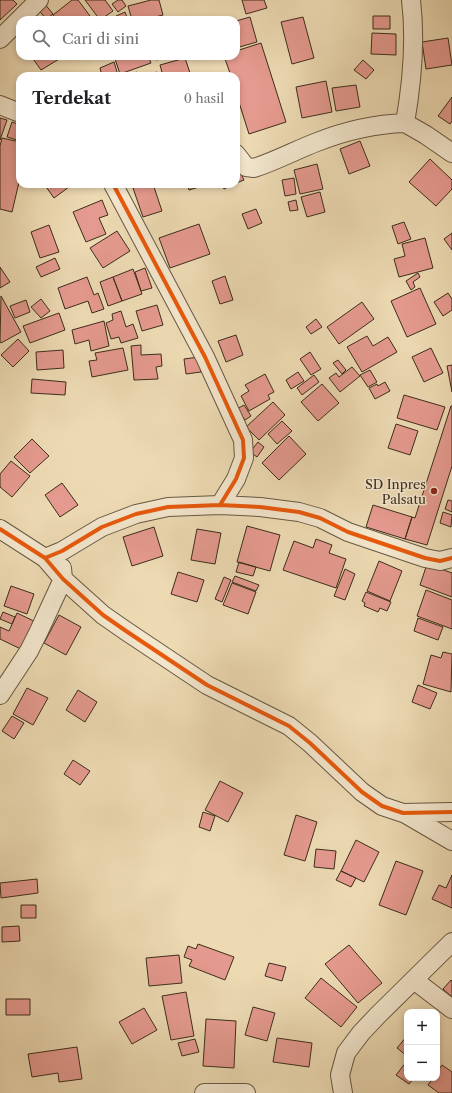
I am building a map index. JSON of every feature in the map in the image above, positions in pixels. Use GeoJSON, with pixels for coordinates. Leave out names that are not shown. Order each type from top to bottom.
{"type":"FeatureCollection","features":[{"type":"Feature","properties":{"kind":"street"},"geometry":{"type":"LineString","coordinates":[[23,16],[39,0]]}},
{"type":"Feature","properties":{"kind":"street"},"geometry":{"type":"LineString","coordinates":[[405,123],[410,92],[414,24],[411,0]]}},
{"type":"Feature","properties":{"kind":"street"},"geometry":{"type":"LineString","coordinates":[[0,38],[16,22]]}},
{"type":"Feature","properties":{"kind":"street"},"geometry":{"type":"LineString","coordinates":[[0,105],[16,111]]}},
{"type":"Feature","properties":{"kind":"street"},"geometry":{"type":"LineString","coordinates":[[240,159],[246,167],[254,168],[318,141],[341,134],[373,126],[405,123],[452,153]]}},
{"type":"Feature","properties":{"kind":"street"},"geometry":{"type":"LineString","coordinates":[[115,188],[205,357],[243,440],[244,458],[236,479],[220,505]]}},
{"type":"Feature","properties":{"kind":"street"},"geometry":{"type":"LineString","coordinates":[[45,558],[62,551],[102,527],[136,514],[168,507],[220,505],[260,507],[299,512],[320,518],[348,532],[426,558],[440,561],[452,558]]}},
{"type":"Feature","properties":{"kind":"street"},"geometry":{"type":"LineString","coordinates":[[0,530],[45,558],[63,579],[103,615],[126,631],[207,685],[289,726],[310,742],[362,792],[382,806],[403,813],[452,841]]}},
{"type":"Feature","properties":{"kind":"street"},"geometry":{"type":"LineString","coordinates":[[0,695],[29,651],[63,579],[62,551]]}},
{"type":"Feature","properties":{"kind":"street"},"geometry":{"type":"LineString","coordinates":[[403,813],[452,812]]}},
{"type":"Feature","properties":{"kind":"street"},"geometry":{"type":"LineString","coordinates":[[343,1093],[340,1075],[346,1053],[361,1033],[378,1015],[452,942]]}},
{"type":"Feature","properties":{"kind":"street"},"geometry":{"type":"LineString","coordinates":[[414,980],[452,1009]]}},
{"type":"Feature","properties":{"kind":"street"},"geometry":{"type":"LineString","coordinates":[[204,1093],[246,1093]]}},
{"type":"Feature","properties":{"kind":"building"},"geometry":{"type":"Polygon","coordinates":[[[0,0],[13,0],[17,4],[0,20],[0,0]]]}},
{"type":"Feature","properties":{"kind":"building"},"geometry":{"type":"Polygon","coordinates":[[[72,0],[78,0],[90,16],[54,16],[53,15],[72,0]]]}},
{"type":"Feature","properties":{"kind":"building"},"geometry":{"type":"Polygon","coordinates":[[[85,0],[105,0],[113,11],[106,16],[97,16],[85,0]]]}},
{"type":"Feature","properties":{"kind":"building"},"geometry":{"type":"Polygon","coordinates":[[[118,0],[122,0],[126,6],[118,12],[112,4],[118,0]]]}},
{"type":"Feature","properties":{"kind":"building"},"geometry":{"type":"Polygon","coordinates":[[[151,0],[159,0],[163,15],[131,16],[128,6],[151,0]]]}},
{"type":"Feature","properties":{"kind":"building"},"geometry":{"type":"Polygon","coordinates":[[[242,0],[264,0],[267,8],[246,14],[242,0]]]}},
{"type":"Feature","properties":{"kind":"building"},"geometry":{"type":"Polygon","coordinates":[[[44,3],[53,14],[50,16],[44,16],[37,8],[44,3]]]}},
{"type":"Feature","properties":{"kind":"building"},"geometry":{"type":"Polygon","coordinates":[[[125,12],[126,16],[116,16],[125,12]]]}},
{"type":"Feature","properties":{"kind":"building"},"geometry":{"type":"Polygon","coordinates":[[[373,16],[390,16],[390,29],[373,29],[373,16]]]}},
{"type":"Feature","properties":{"kind":"building"},"geometry":{"type":"Polygon","coordinates":[[[250,17],[257,42],[240,47],[240,20],[250,17]]]}},
{"type":"Feature","properties":{"kind":"building"},"geometry":{"type":"Polygon","coordinates":[[[303,17],[314,58],[292,64],[281,22],[303,17]]]}},
{"type":"Feature","properties":{"kind":"building"},"geometry":{"type":"Polygon","coordinates":[[[372,33],[396,34],[396,55],[371,54],[372,33]]]}},
{"type":"Feature","properties":{"kind":"building"},"geometry":{"type":"Polygon","coordinates":[[[448,38],[452,65],[426,69],[422,42],[448,38]]]}},
{"type":"Feature","properties":{"kind":"building"},"geometry":{"type":"Polygon","coordinates":[[[261,43],[286,122],[249,134],[240,106],[240,72],[230,72],[225,60],[240,60],[240,50],[261,43]]]}},
{"type":"Feature","properties":{"kind":"building"},"geometry":{"type":"Polygon","coordinates":[[[34,60],[57,60],[41,70],[34,60]]]}},
{"type":"Feature","properties":{"kind":"building"},"geometry":{"type":"Polygon","coordinates":[[[115,60],[150,60],[151,63],[126,72],[119,72],[115,60]]]}},
{"type":"Feature","properties":{"kind":"building"},"geometry":{"type":"Polygon","coordinates":[[[178,60],[186,60],[190,72],[162,72],[160,65],[178,60]]]}},
{"type":"Feature","properties":{"kind":"building"},"geometry":{"type":"Polygon","coordinates":[[[363,60],[374,70],[366,79],[354,70],[363,60]]]}},
{"type":"Feature","properties":{"kind":"building"},"geometry":{"type":"Polygon","coordinates":[[[114,62],[117,72],[101,72],[100,68],[114,62]]]}},
{"type":"Feature","properties":{"kind":"building"},"geometry":{"type":"Polygon","coordinates":[[[326,81],[332,112],[302,118],[296,87],[326,81]]]}},
{"type":"Feature","properties":{"kind":"building"},"geometry":{"type":"Polygon","coordinates":[[[356,85],[360,107],[336,111],[332,88],[356,85]]]}},
{"type":"Feature","properties":{"kind":"building"},"geometry":{"type":"Polygon","coordinates":[[[452,97],[452,121],[450,124],[438,116],[452,97]]]}},
{"type":"Feature","properties":{"kind":"building"},"geometry":{"type":"Polygon","coordinates":[[[0,118],[7,120],[0,140],[0,118]]]}},
{"type":"Feature","properties":{"kind":"building"},"geometry":{"type":"Polygon","coordinates":[[[12,122],[16,124],[16,140],[7,137],[12,122]]]}},
{"type":"Feature","properties":{"kind":"building"},"geometry":{"type":"Polygon","coordinates":[[[2,138],[16,141],[16,188],[18,188],[12,212],[0,209],[0,146],[2,138]]]}},
{"type":"Feature","properties":{"kind":"building"},"geometry":{"type":"Polygon","coordinates":[[[360,141],[370,166],[349,174],[340,149],[360,141]]]}},
{"type":"Feature","properties":{"kind":"building"},"geometry":{"type":"Polygon","coordinates":[[[430,159],[452,180],[452,189],[436,206],[409,182],[430,159]]]}},
{"type":"Feature","properties":{"kind":"building"},"geometry":{"type":"Polygon","coordinates":[[[317,164],[323,189],[300,194],[294,170],[317,164]]]}},
{"type":"Feature","properties":{"kind":"building"},"geometry":{"type":"Polygon","coordinates":[[[240,172],[244,180],[240,182],[240,172]]]}},
{"type":"Feature","properties":{"kind":"building"},"geometry":{"type":"Polygon","coordinates":[[[294,178],[296,194],[285,196],[282,180],[294,178]]]}},
{"type":"Feature","properties":{"kind":"building"},"geometry":{"type":"Polygon","coordinates":[[[47,188],[68,188],[54,198],[47,188]]]}},
{"type":"Feature","properties":{"kind":"building"},"geometry":{"type":"Polygon","coordinates":[[[133,188],[154,188],[162,211],[143,217],[133,188]]]}},
{"type":"Feature","properties":{"kind":"building"},"geometry":{"type":"Polygon","coordinates":[[[320,192],[325,212],[307,217],[301,197],[320,192]]]}},
{"type":"Feature","properties":{"kind":"building"},"geometry":{"type":"Polygon","coordinates":[[[102,200],[108,215],[99,218],[106,234],[86,242],[73,212],[102,200]]]}},
{"type":"Feature","properties":{"kind":"building"},"geometry":{"type":"Polygon","coordinates":[[[296,200],[298,210],[290,211],[288,202],[296,200]]]}},
{"type":"Feature","properties":{"kind":"building"},"geometry":{"type":"Polygon","coordinates":[[[256,209],[262,223],[248,229],[242,214],[256,209]]]}},
{"type":"Feature","properties":{"kind":"building"},"geometry":{"type":"Polygon","coordinates":[[[404,222],[411,239],[398,244],[392,226],[404,222]]]}},
{"type":"Feature","properties":{"kind":"building"},"geometry":{"type":"Polygon","coordinates":[[[199,224],[210,254],[170,268],[159,238],[199,224]]]}},
{"type":"Feature","properties":{"kind":"building"},"geometry":{"type":"Polygon","coordinates":[[[49,225],[59,252],[40,258],[31,232],[49,225]]]}},
{"type":"Feature","properties":{"kind":"building"},"geometry":{"type":"Polygon","coordinates":[[[117,231],[130,251],[103,268],[90,248],[117,231]]]}},
{"type":"Feature","properties":{"kind":"building"},"geometry":{"type":"Polygon","coordinates":[[[452,233],[452,250],[444,239],[452,233]]]}},
{"type":"Feature","properties":{"kind":"building"},"geometry":{"type":"Polygon","coordinates":[[[425,238],[433,268],[399,277],[394,259],[405,256],[402,244],[425,238]]]}},
{"type":"Feature","properties":{"kind":"building"},"geometry":{"type":"Polygon","coordinates":[[[55,258],[60,269],[41,277],[36,267],[55,258]]]}},
{"type":"Feature","properties":{"kind":"building"},"geometry":{"type":"Polygon","coordinates":[[[0,267],[10,282],[0,288],[0,267]]]}},
{"type":"Feature","properties":{"kind":"building"},"geometry":{"type":"Polygon","coordinates":[[[145,268],[152,288],[141,291],[135,272],[145,268]]]}},
{"type":"Feature","properties":{"kind":"building"},"geometry":{"type":"Polygon","coordinates":[[[133,269],[142,294],[122,301],[113,277],[133,269]]]}},
{"type":"Feature","properties":{"kind":"building"},"geometry":{"type":"Polygon","coordinates":[[[418,273],[420,277],[413,282],[415,287],[411,290],[406,281],[418,273]]]}},
{"type":"Feature","properties":{"kind":"building"},"geometry":{"type":"Polygon","coordinates":[[[225,276],[233,300],[220,304],[212,281],[225,276]]]}},
{"type":"Feature","properties":{"kind":"building"},"geometry":{"type":"Polygon","coordinates":[[[87,277],[94,295],[98,293],[104,309],[92,313],[88,301],[65,309],[58,288],[87,277]]]}},
{"type":"Feature","properties":{"kind":"building"},"geometry":{"type":"Polygon","coordinates":[[[113,277],[122,301],[108,306],[100,282],[113,277]]]}},
{"type":"Feature","properties":{"kind":"building"},"geometry":{"type":"Polygon","coordinates":[[[420,288],[436,324],[407,337],[391,301],[420,288]]]}},
{"type":"Feature","properties":{"kind":"building"},"geometry":{"type":"Polygon","coordinates":[[[448,293],[452,299],[452,310],[443,316],[434,302],[448,293]]]}},
{"type":"Feature","properties":{"kind":"building"},"geometry":{"type":"Polygon","coordinates":[[[1,296],[21,332],[1,343],[0,342],[1,296]]]}},
{"type":"Feature","properties":{"kind":"building"},"geometry":{"type":"Polygon","coordinates":[[[41,299],[50,311],[41,318],[31,307],[41,299]]]}},
{"type":"Feature","properties":{"kind":"building"},"geometry":{"type":"Polygon","coordinates":[[[26,300],[30,312],[15,318],[10,306],[26,300]]]}},
{"type":"Feature","properties":{"kind":"building"},"geometry":{"type":"Polygon","coordinates":[[[362,302],[374,319],[339,344],[327,327],[362,302]]]}},
{"type":"Feature","properties":{"kind":"building"},"geometry":{"type":"Polygon","coordinates":[[[157,305],[163,325],[142,331],[136,311],[157,305]]]}},
{"type":"Feature","properties":{"kind":"building"},"geometry":{"type":"Polygon","coordinates":[[[121,311],[126,327],[133,324],[138,338],[121,343],[119,337],[111,339],[106,323],[113,320],[112,314],[121,311]]]}},
{"type":"Feature","properties":{"kind":"building"},"geometry":{"type":"Polygon","coordinates":[[[59,313],[65,330],[30,343],[23,326],[59,313]]]}},
{"type":"Feature","properties":{"kind":"building"},"geometry":{"type":"Polygon","coordinates":[[[316,319],[322,327],[311,334],[306,327],[316,319]]]}},
{"type":"Feature","properties":{"kind":"building"},"geometry":{"type":"Polygon","coordinates":[[[104,321],[109,346],[91,351],[89,340],[75,344],[72,330],[104,321]]]}},
{"type":"Feature","properties":{"kind":"building"},"geometry":{"type":"Polygon","coordinates":[[[236,335],[243,355],[226,362],[218,341],[236,335]]]}},
{"type":"Feature","properties":{"kind":"building"},"geometry":{"type":"Polygon","coordinates":[[[367,336],[373,346],[388,337],[397,352],[362,372],[347,347],[367,336]]]}},
{"type":"Feature","properties":{"kind":"building"},"geometry":{"type":"Polygon","coordinates":[[[18,339],[29,351],[13,367],[1,355],[18,339]]]}},
{"type":"Feature","properties":{"kind":"building"},"geometry":{"type":"Polygon","coordinates":[[[141,345],[141,355],[161,354],[162,366],[156,367],[158,379],[134,380],[131,346],[141,345]]]}},
{"type":"Feature","properties":{"kind":"building"},"geometry":{"type":"Polygon","coordinates":[[[123,348],[128,370],[92,377],[89,361],[97,360],[95,353],[123,348]]]}},
{"type":"Feature","properties":{"kind":"building"},"geometry":{"type":"Polygon","coordinates":[[[431,348],[443,373],[424,382],[412,357],[431,348]]]}},
{"type":"Feature","properties":{"kind":"building"},"geometry":{"type":"Polygon","coordinates":[[[63,350],[64,368],[37,370],[36,352],[63,350]]]}},
{"type":"Feature","properties":{"kind":"building"},"geometry":{"type":"Polygon","coordinates":[[[310,352],[321,369],[311,375],[300,359],[310,352]]]}},
{"type":"Feature","properties":{"kind":"building"},"geometry":{"type":"Polygon","coordinates":[[[199,357],[201,372],[186,374],[184,359],[199,357]]]}},
{"type":"Feature","properties":{"kind":"building"},"geometry":{"type":"Polygon","coordinates":[[[338,360],[346,370],[342,374],[333,363],[338,360]]]}},
{"type":"Feature","properties":{"kind":"building"},"geometry":{"type":"Polygon","coordinates":[[[452,365],[452,392],[447,366],[452,365]]]}},
{"type":"Feature","properties":{"kind":"building"},"geometry":{"type":"Polygon","coordinates":[[[352,367],[360,376],[340,392],[329,378],[336,373],[339,377],[352,367]]]}},
{"type":"Feature","properties":{"kind":"building"},"geometry":{"type":"Polygon","coordinates":[[[370,370],[377,382],[368,387],[360,375],[370,370]]]}},
{"type":"Feature","properties":{"kind":"building"},"geometry":{"type":"Polygon","coordinates":[[[298,372],[304,381],[291,389],[286,380],[298,372]]]}},
{"type":"Feature","properties":{"kind":"building"},"geometry":{"type":"Polygon","coordinates":[[[265,374],[274,392],[268,395],[270,399],[249,411],[241,396],[249,391],[245,385],[265,374]]]}},
{"type":"Feature","properties":{"kind":"building"},"geometry":{"type":"Polygon","coordinates":[[[314,375],[319,382],[302,395],[297,388],[314,375]]]}},
{"type":"Feature","properties":{"kind":"building"},"geometry":{"type":"Polygon","coordinates":[[[32,379],[66,382],[65,395],[31,393],[32,379]]]}},
{"type":"Feature","properties":{"kind":"building"},"geometry":{"type":"Polygon","coordinates":[[[385,382],[390,391],[375,399],[369,388],[377,384],[378,386],[385,382]]]}},
{"type":"Feature","properties":{"kind":"building"},"geometry":{"type":"Polygon","coordinates":[[[322,384],[339,403],[318,421],[301,402],[322,384]]]}},
{"type":"Feature","properties":{"kind":"building"},"geometry":{"type":"Polygon","coordinates":[[[404,395],[445,407],[437,430],[397,418],[404,395]]]}},
{"type":"Feature","properties":{"kind":"building"},"geometry":{"type":"Polygon","coordinates":[[[273,402],[285,415],[259,440],[246,427],[273,402]]]}},
{"type":"Feature","properties":{"kind":"building"},"geometry":{"type":"Polygon","coordinates":[[[244,405],[251,416],[245,420],[237,409],[244,405]]]}},
{"type":"Feature","properties":{"kind":"building","name":"SD Inpres Palsatu"},"geometry":{"type":"Polygon","coordinates":[[[451,406],[452,466],[427,545],[405,539],[412,517],[415,518],[451,406]]]}},
{"type":"Feature","properties":{"kind":"building"},"geometry":{"type":"Polygon","coordinates":[[[282,421],[292,431],[277,444],[268,434],[282,421]]]}},
{"type":"Feature","properties":{"kind":"building"},"geometry":{"type":"Polygon","coordinates":[[[396,424],[418,431],[410,455],[388,448],[396,424]]]}},
{"type":"Feature","properties":{"kind":"building"},"geometry":{"type":"Polygon","coordinates":[[[289,436],[306,454],[279,480],[262,463],[289,436]]]}},
{"type":"Feature","properties":{"kind":"building"},"geometry":{"type":"Polygon","coordinates":[[[32,439],[49,456],[30,473],[14,457],[32,439]]]}},
{"type":"Feature","properties":{"kind":"building"},"geometry":{"type":"Polygon","coordinates":[[[258,442],[264,447],[257,457],[250,452],[258,442]]]}},
{"type":"Feature","properties":{"kind":"building"},"geometry":{"type":"Polygon","coordinates":[[[11,461],[30,476],[12,497],[0,487],[0,474],[11,461]]]}},
{"type":"Feature","properties":{"kind":"building"},"geometry":{"type":"Polygon","coordinates":[[[62,483],[78,505],[60,517],[45,495],[62,483]]]}},
{"type":"Feature","properties":{"kind":"building"},"geometry":{"type":"Polygon","coordinates":[[[448,500],[452,501],[452,512],[445,509],[448,500]]]}},
{"type":"Feature","properties":{"kind":"building"},"geometry":{"type":"Polygon","coordinates":[[[373,505],[412,517],[405,539],[366,527],[373,505]]]}},
{"type":"Feature","properties":{"kind":"building"},"geometry":{"type":"Polygon","coordinates":[[[443,512],[452,515],[451,527],[440,523],[443,512]]]}},
{"type":"Feature","properties":{"kind":"building"},"geometry":{"type":"Polygon","coordinates":[[[247,526],[280,535],[270,571],[237,562],[247,526]]]}},
{"type":"Feature","properties":{"kind":"building"},"geometry":{"type":"Polygon","coordinates":[[[154,527],[163,556],[132,566],[123,537],[154,527]]]}},
{"type":"Feature","properties":{"kind":"building"},"geometry":{"type":"Polygon","coordinates":[[[197,529],[221,533],[215,564],[191,560],[197,529]]]}},
{"type":"Feature","properties":{"kind":"building"},"geometry":{"type":"Polygon","coordinates":[[[316,539],[332,545],[329,553],[346,559],[336,588],[283,570],[294,541],[313,548],[316,539]]]}},
{"type":"Feature","properties":{"kind":"building"},"geometry":{"type":"Polygon","coordinates":[[[379,561],[402,571],[390,601],[367,591],[379,561]]]}},
{"type":"Feature","properties":{"kind":"building"},"geometry":{"type":"Polygon","coordinates":[[[239,562],[256,567],[253,576],[236,572],[239,562]]]}},
{"type":"Feature","properties":{"kind":"building"},"geometry":{"type":"Polygon","coordinates":[[[427,564],[452,573],[452,597],[420,585],[427,564]]]}},
{"type":"Feature","properties":{"kind":"building"},"geometry":{"type":"Polygon","coordinates":[[[345,569],[355,574],[345,600],[334,596],[345,569]]]}},
{"type":"Feature","properties":{"kind":"building"},"geometry":{"type":"Polygon","coordinates":[[[178,572],[204,580],[197,602],[171,594],[178,572]]]}},
{"type":"Feature","properties":{"kind":"building"},"geometry":{"type":"Polygon","coordinates":[[[235,576],[259,585],[256,591],[232,582],[235,576]]]}},
{"type":"Feature","properties":{"kind":"building"},"geometry":{"type":"Polygon","coordinates":[[[224,577],[231,580],[222,602],[215,599],[224,577]]]}},
{"type":"Feature","properties":{"kind":"building"},"geometry":{"type":"Polygon","coordinates":[[[232,583],[256,592],[248,614],[223,605],[232,583]]]}},
{"type":"Feature","properties":{"kind":"building"},"geometry":{"type":"Polygon","coordinates":[[[11,586],[34,594],[27,614],[4,606],[11,586]]]}},
{"type":"Feature","properties":{"kind":"building"},"geometry":{"type":"Polygon","coordinates":[[[426,590],[452,600],[452,629],[417,616],[426,590]]]}},
{"type":"Feature","properties":{"kind":"building"},"geometry":{"type":"Polygon","coordinates":[[[366,592],[391,602],[387,611],[380,608],[378,612],[364,606],[365,603],[362,601],[366,592]]]}},
{"type":"Feature","properties":{"kind":"building"},"geometry":{"type":"Polygon","coordinates":[[[3,612],[15,617],[12,624],[0,619],[3,612]]]}},
{"type":"Feature","properties":{"kind":"building"},"geometry":{"type":"Polygon","coordinates":[[[17,613],[38,623],[25,651],[0,639],[0,627],[9,631],[17,613]]]}},
{"type":"Feature","properties":{"kind":"building"},"geometry":{"type":"Polygon","coordinates":[[[59,615],[81,627],[66,655],[44,643],[59,615]]]}},
{"type":"Feature","properties":{"kind":"building"},"geometry":{"type":"Polygon","coordinates":[[[418,618],[443,627],[438,640],[414,631],[418,618]]]}},
{"type":"Feature","properties":{"kind":"building"},"geometry":{"type":"Polygon","coordinates":[[[443,652],[452,654],[451,692],[423,684],[431,655],[441,658],[443,652]]]}},
{"type":"Feature","properties":{"kind":"building"},"geometry":{"type":"Polygon","coordinates":[[[418,685],[437,693],[430,709],[412,702],[418,685]]]}},
{"type":"Feature","properties":{"kind":"building"},"geometry":{"type":"Polygon","coordinates":[[[27,688],[48,698],[33,725],[13,714],[27,688]]]}},
{"type":"Feature","properties":{"kind":"building"},"geometry":{"type":"Polygon","coordinates":[[[78,690],[97,702],[85,722],[66,710],[78,690]]]}},
{"type":"Feature","properties":{"kind":"building"},"geometry":{"type":"Polygon","coordinates":[[[12,716],[24,723],[14,739],[2,731],[12,716]]]}},
{"type":"Feature","properties":{"kind":"building"},"geometry":{"type":"Polygon","coordinates":[[[73,760],[90,771],[80,785],[64,774],[73,760]]]}},
{"type":"Feature","properties":{"kind":"building"},"geometry":{"type":"Polygon","coordinates":[[[220,781],[243,793],[228,822],[205,810],[220,781]]]}},
{"type":"Feature","properties":{"kind":"building"},"geometry":{"type":"Polygon","coordinates":[[[203,812],[215,816],[210,831],[199,827],[203,812]]]}},
{"type":"Feature","properties":{"kind":"building"},"geometry":{"type":"Polygon","coordinates":[[[296,815],[317,822],[305,861],[284,855],[296,815]]]}},
{"type":"Feature","properties":{"kind":"building"},"geometry":{"type":"Polygon","coordinates":[[[356,840],[379,852],[364,882],[341,871],[356,840]]]}},
{"type":"Feature","properties":{"kind":"building"},"geometry":{"type":"Polygon","coordinates":[[[316,849],[336,851],[334,869],[314,867],[316,849]]]}},
{"type":"Feature","properties":{"kind":"building"},"geometry":{"type":"Polygon","coordinates":[[[396,861],[423,871],[406,915],[379,905],[396,861]]]}},
{"type":"Feature","properties":{"kind":"building"},"geometry":{"type":"Polygon","coordinates":[[[341,871],[356,878],[351,887],[336,880],[341,871]]]}},
{"type":"Feature","properties":{"kind":"building"},"geometry":{"type":"Polygon","coordinates":[[[452,875],[452,908],[432,899],[439,885],[446,888],[452,875]]]}},
{"type":"Feature","properties":{"kind":"building"},"geometry":{"type":"Polygon","coordinates":[[[37,879],[38,893],[1,898],[0,883],[37,879]]]}},
{"type":"Feature","properties":{"kind":"building"},"geometry":{"type":"Polygon","coordinates":[[[21,905],[36,905],[36,918],[21,918],[21,905]]]}},
{"type":"Feature","properties":{"kind":"building"},"geometry":{"type":"Polygon","coordinates":[[[19,926],[20,941],[2,942],[2,927],[19,926]]]}},
{"type":"Feature","properties":{"kind":"building"},"geometry":{"type":"Polygon","coordinates":[[[198,944],[234,957],[225,980],[189,966],[192,960],[184,957],[188,946],[196,949],[198,944]]]}},
{"type":"Feature","properties":{"kind":"building"},"geometry":{"type":"Polygon","coordinates":[[[349,945],[382,983],[358,1003],[325,964],[349,945]]]}},
{"type":"Feature","properties":{"kind":"building"},"geometry":{"type":"Polygon","coordinates":[[[179,955],[182,983],[149,986],[146,958],[179,955]]]}},
{"type":"Feature","properties":{"kind":"building"},"geometry":{"type":"Polygon","coordinates":[[[269,963],[286,967],[282,981],[265,976],[269,963]]]}},
{"type":"Feature","properties":{"kind":"building"},"geometry":{"type":"Polygon","coordinates":[[[321,978],[357,1007],[341,1027],[305,998],[321,978]]]}},
{"type":"Feature","properties":{"kind":"building"},"geometry":{"type":"Polygon","coordinates":[[[451,980],[452,981],[452,997],[443,989],[451,980]]]}},
{"type":"Feature","properties":{"kind":"building"},"geometry":{"type":"Polygon","coordinates":[[[186,992],[194,1036],[171,1040],[162,996],[186,992]]]}},
{"type":"Feature","properties":{"kind":"building"},"geometry":{"type":"Polygon","coordinates":[[[6,999],[30,999],[30,1015],[6,1015],[6,999]]]}},
{"type":"Feature","properties":{"kind":"building"},"geometry":{"type":"Polygon","coordinates":[[[253,1007],[275,1013],[267,1041],[245,1035],[253,1007]]]}},
{"type":"Feature","properties":{"kind":"building"},"geometry":{"type":"Polygon","coordinates":[[[144,1008],[157,1030],[132,1044],[119,1022],[144,1008]]]}},
{"type":"Feature","properties":{"kind":"building"},"geometry":{"type":"Polygon","coordinates":[[[206,1019],[236,1021],[234,1068],[203,1066],[206,1019]]]}},
{"type":"Feature","properties":{"kind":"building"},"geometry":{"type":"Polygon","coordinates":[[[277,1038],[312,1043],[309,1067],[273,1062],[277,1038]]]}},
{"type":"Feature","properties":{"kind":"building"},"geometry":{"type":"Polygon","coordinates":[[[195,1039],[199,1052],[182,1056],[178,1043],[195,1039]]]}},
{"type":"Feature","properties":{"kind":"building"},"geometry":{"type":"Polygon","coordinates":[[[404,1040],[404,1054],[397,1048],[404,1040]]]}},
{"type":"Feature","properties":{"kind":"building"},"geometry":{"type":"Polygon","coordinates":[[[77,1047],[82,1079],[59,1082],[58,1073],[32,1077],[28,1054],[77,1047]]]}},
{"type":"Feature","properties":{"kind":"building"},"geometry":{"type":"Polygon","coordinates":[[[404,1065],[404,1081],[396,1075],[404,1065]]]}},
{"type":"Feature","properties":{"kind":"building"},"geometry":{"type":"Polygon","coordinates":[[[442,1065],[452,1072],[452,1093],[439,1093],[428,1085],[431,1081],[440,1081],[440,1068],[442,1065]]]}},
{"type":"Feature","properties":{"kind":"building"},"geometry":{"type":"Polygon","coordinates":[[[405,1081],[412,1081],[409,1084],[405,1081]]]}},
{"type":"Feature","properties":{"kind":"cycle path"},"geometry":{"type":"LineString","coordinates":[[115,188],[205,357],[243,440],[244,458],[236,479],[220,505]]}},
{"type":"Feature","properties":{"kind":"cycle path"},"geometry":{"type":"LineString","coordinates":[[0,529],[45,558],[62,551],[102,527],[136,514],[168,507],[220,505],[260,507],[299,512],[320,518],[348,532],[425,558],[440,561],[452,558]]}},
{"type":"Feature","properties":{"kind":"cycle path"},"geometry":{"type":"LineString","coordinates":[[45,558],[63,579],[103,615],[207,685],[289,726],[310,743],[362,792],[382,806],[403,813],[452,812]]}},
{"type":"Feature","properties":{"kind":"place","name":"SD Inpres Palsatu"},"geometry":{"type":"Point","coordinates":[434,491]}}]}
